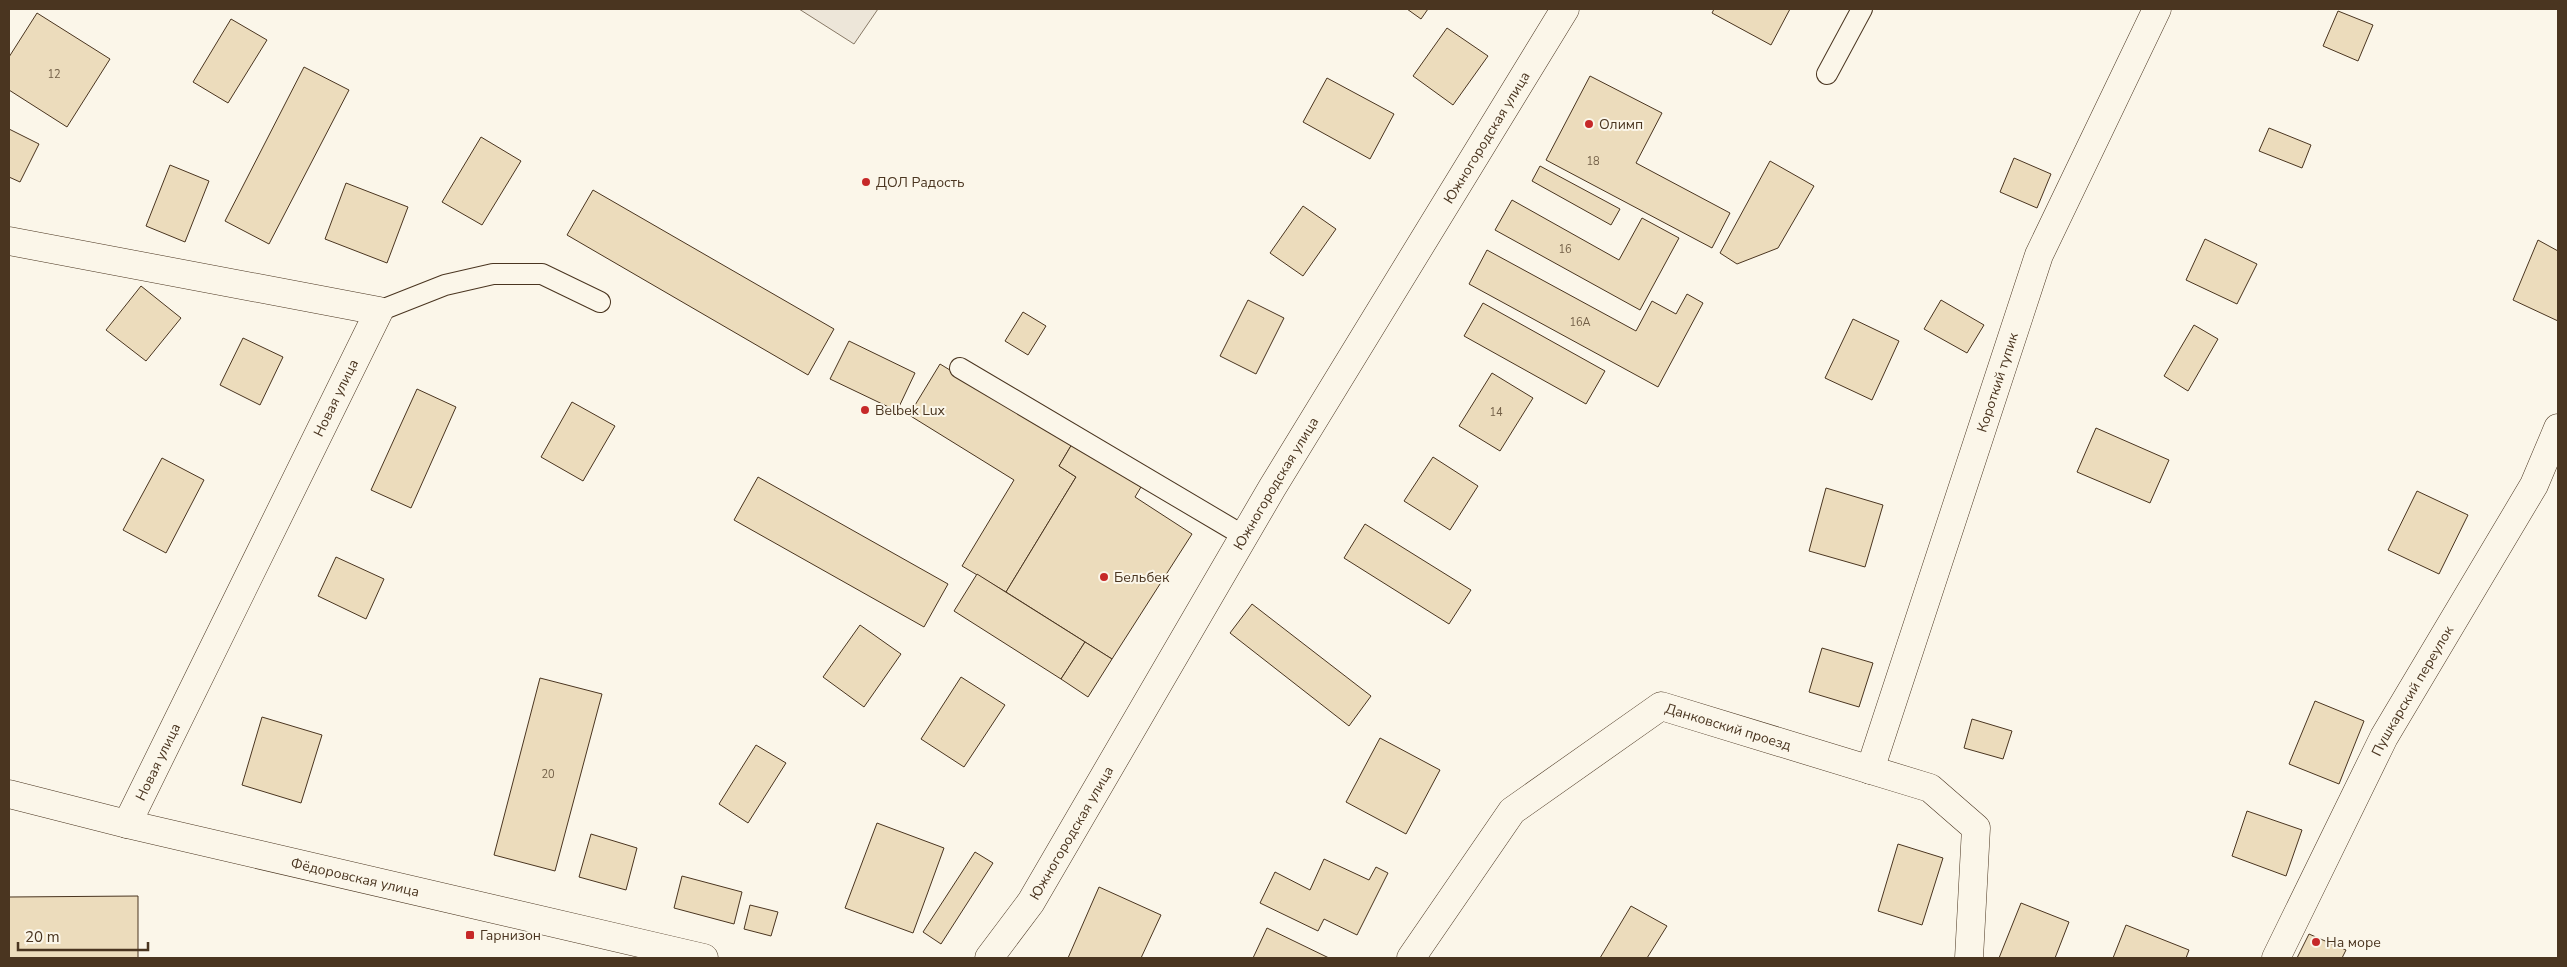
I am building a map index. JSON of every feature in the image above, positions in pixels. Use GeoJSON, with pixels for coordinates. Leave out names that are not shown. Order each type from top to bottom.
{"type":"FeatureCollection","features":[{"type":"Feature","properties":{"kind":"street","name":"Южногородская улица"},"geometry":{"type":"LineString","coordinates":[[989,958],[1031,902],[1244,536],[1566,9]]}},
{"type":"Feature","properties":{"kind":"street","name":"Короткий тупик"},"geometry":{"type":"LineString","coordinates":[[1870,770],[2038,254],[2157,9]]}},
{"type":"Feature","properties":{"kind":"street"},"geometry":{"type":"LineString","coordinates":[[9,242],[379,311]]}},
{"type":"Feature","properties":{"kind":"street","name":"Новая улица"},"geometry":{"type":"LineString","coordinates":[[127,824],[379,311]]}},
{"type":"Feature","properties":{"kind":"street","name":"Пушкарский переулок"},"geometry":{"type":"LineString","coordinates":[[2276,958],[2384,737],[2534,485],[2558,428]]}},
{"type":"Feature","properties":{"kind":"street","name":"Данковский проезд"},"geometry":{"type":"LineString","coordinates":[[1411,958],[1512,811],[1661,706],[1930,788],[1976,828],[1969,958]]}},
{"type":"Feature","properties":{"kind":"street","name":"Фёдоровская улица"},"geometry":{"type":"LineString","coordinates":[[9,794],[127,824],[704,958]]}},
{"type":"Feature","properties":{"kind":"lane"},"geometry":{"type":"LineString","coordinates":[[1827,74],[1862,9]]}},
{"type":"Feature","properties":{"kind":"lane"},"geometry":{"type":"LineString","coordinates":[[379,311],[445,285],[493,274],[542,274],[600,302]]}},
{"type":"Feature","properties":{"kind":"lane"},"geometry":{"type":"LineString","coordinates":[[960,368],[1244,536]]}},
{"type":"Feature","properties":{"kind":"shaded area"},"geometry":{"type":"Polygon","coordinates":[[[799,9],[878,9],[854,44],[799,9]]]}},
{"type":"Feature","properties":{"kind":"building"},"geometry":{"type":"Polygon","coordinates":[[[1407,9],[1428,9],[1421,19],[1407,9]]]}},
{"type":"Feature","properties":{"kind":"building"},"geometry":{"type":"Polygon","coordinates":[[[1714,9],[1790,9],[1771,45],[1712,13],[1714,9]]]}},
{"type":"Feature","properties":{"kind":"building"},"geometry":{"type":"Polygon","coordinates":[[[2338,11],[2373,25],[2358,61],[2323,46],[2338,11]]]}},
{"type":"Feature","properties":{"kind":"building"},"geometry":{"type":"Polygon","coordinates":[[[37,13],[110,59],[67,127],[9,90],[9,57],[37,13]]]}},
{"type":"Feature","properties":{"kind":"building"},"geometry":{"type":"Polygon","coordinates":[[[231,19],[267,40],[228,103],[193,82],[231,19]]]}},
{"type":"Feature","properties":{"kind":"building"},"geometry":{"type":"Polygon","coordinates":[[[1447,28],[1488,56],[1453,105],[1413,76],[1447,28]]]}},
{"type":"Feature","properties":{"kind":"building"},"geometry":{"type":"Polygon","coordinates":[[[304,67],[349,90],[269,244],[225,221],[304,67]]]}},
{"type":"Feature","properties":{"kind":"building"},"geometry":{"type":"Polygon","coordinates":[[[1590,76],[1662,113],[1636,163],[1730,213],[1712,248],[1546,160],[1590,76]]]}},
{"type":"Feature","properties":{"kind":"building"},"geometry":{"type":"Polygon","coordinates":[[[1327,78],[1394,114],[1370,159],[1303,122],[1327,78]]]}},
{"type":"Feature","properties":{"kind":"building"},"geometry":{"type":"Polygon","coordinates":[[[2269,128],[2311,145],[2302,168],[2259,151],[2269,128]]]}},
{"type":"Feature","properties":{"kind":"building"},"geometry":{"type":"Polygon","coordinates":[[[9,129],[39,144],[20,182],[9,177],[9,129]]]}},
{"type":"Feature","properties":{"kind":"building"},"geometry":{"type":"Polygon","coordinates":[[[481,137],[521,161],[482,225],[442,202],[481,137]]]}},
{"type":"Feature","properties":{"kind":"building"},"geometry":{"type":"Polygon","coordinates":[[[2014,158],[2051,174],[2037,208],[2000,192],[2014,158]]]}},
{"type":"Feature","properties":{"kind":"building"},"geometry":{"type":"Polygon","coordinates":[[[1770,161],[1814,186],[1778,248],[1737,264],[1720,253],[1770,161]]]}},
{"type":"Feature","properties":{"kind":"building"},"geometry":{"type":"Polygon","coordinates":[[[170,165],[209,181],[185,242],[146,226],[170,165]]]}},
{"type":"Feature","properties":{"kind":"building"},"geometry":{"type":"Polygon","coordinates":[[[1540,166],[1620,209],[1611,225],[1532,181],[1540,166]]]}},
{"type":"Feature","properties":{"kind":"building"},"geometry":{"type":"Polygon","coordinates":[[[346,183],[408,207],[387,263],[325,239],[346,183]]]}},
{"type":"Feature","properties":{"kind":"building"},"geometry":{"type":"Polygon","coordinates":[[[593,190],[834,329],[808,375],[567,235],[593,190]]]}},
{"type":"Feature","properties":{"kind":"building"},"geometry":{"type":"Polygon","coordinates":[[[1512,200],[1619,260],[1642,218],[1679,238],[1640,310],[1495,230],[1512,200]]]}},
{"type":"Feature","properties":{"kind":"building"},"geometry":{"type":"Polygon","coordinates":[[[1303,206],[1336,229],[1303,276],[1270,253],[1303,206]]]}},
{"type":"Feature","properties":{"kind":"building"},"geometry":{"type":"Polygon","coordinates":[[[2205,239],[2257,264],[2237,304],[2186,280],[2205,239]]]}},
{"type":"Feature","properties":{"kind":"building"},"geometry":{"type":"Polygon","coordinates":[[[2538,240],[2558,251],[2558,321],[2513,300],[2538,240]]]}},
{"type":"Feature","properties":{"kind":"building"},"geometry":{"type":"Polygon","coordinates":[[[1487,250],[1636,331],[1652,301],[1676,314],[1687,294],[1703,303],[1658,387],[1469,284],[1487,250]]]}},
{"type":"Feature","properties":{"kind":"building"},"geometry":{"type":"Polygon","coordinates":[[[141,286],[181,318],[146,361],[106,330],[141,286]]]}},
{"type":"Feature","properties":{"kind":"building"},"geometry":{"type":"Polygon","coordinates":[[[1248,300],[1284,318],[1256,374],[1220,356],[1248,300]]]}},
{"type":"Feature","properties":{"kind":"building"},"geometry":{"type":"Polygon","coordinates":[[[1941,300],[1984,325],[1967,353],[1924,329],[1941,300]]]}},
{"type":"Feature","properties":{"kind":"building"},"geometry":{"type":"Polygon","coordinates":[[[1483,303],[1605,371],[1586,404],[1464,336],[1483,303]]]}},
{"type":"Feature","properties":{"kind":"building"},"geometry":{"type":"Polygon","coordinates":[[[1023,312],[1046,326],[1028,355],[1005,341],[1023,312]]]}},
{"type":"Feature","properties":{"kind":"building"},"geometry":{"type":"Polygon","coordinates":[[[1853,319],[1899,341],[1872,400],[1825,378],[1853,319]]]}},
{"type":"Feature","properties":{"kind":"building"},"geometry":{"type":"Polygon","coordinates":[[[2194,325],[2218,339],[2188,391],[2164,376],[2194,325]]]}},
{"type":"Feature","properties":{"kind":"building"},"geometry":{"type":"Polygon","coordinates":[[[243,338],[283,357],[260,405],[220,385],[243,338]]]}},
{"type":"Feature","properties":{"kind":"building"},"geometry":{"type":"Polygon","coordinates":[[[849,341],[915,373],[897,411],[830,379],[849,341]]]}},
{"type":"Feature","properties":{"kind":"building"},"geometry":{"type":"Polygon","coordinates":[[[940,364],[1072,444],[1059,466],[1076,477],[1006,592],[962,566],[1014,480],[909,415],[940,364]]]}},
{"type":"Feature","properties":{"kind":"building"},"geometry":{"type":"Polygon","coordinates":[[[1492,373],[1533,398],[1500,451],[1459,426],[1492,373]]]}},
{"type":"Feature","properties":{"kind":"building"},"geometry":{"type":"Polygon","coordinates":[[[417,389],[456,407],[411,508],[371,490],[417,389]]]}},
{"type":"Feature","properties":{"kind":"building"},"geometry":{"type":"Polygon","coordinates":[[[572,402],[615,426],[583,481],[541,457],[572,402]]]}},
{"type":"Feature","properties":{"kind":"building"},"geometry":{"type":"Polygon","coordinates":[[[2096,428],[2169,460],[2150,503],[2077,472],[2096,428]]]}},
{"type":"Feature","properties":{"kind":"building"},"geometry":{"type":"Polygon","coordinates":[[[1072,444],[1141,487],[1135,497],[1192,534],[1112,659],[1006,592],[1076,477],[1059,466],[1072,444]]]}},
{"type":"Feature","properties":{"kind":"building"},"geometry":{"type":"Polygon","coordinates":[[[1433,457],[1478,486],[1450,530],[1404,501],[1433,457]]]}},
{"type":"Feature","properties":{"kind":"building"},"geometry":{"type":"Polygon","coordinates":[[[162,458],[204,480],[166,553],[123,530],[162,458]]]}},
{"type":"Feature","properties":{"kind":"building"},"geometry":{"type":"Polygon","coordinates":[[[758,477],[948,584],[924,627],[734,520],[758,477]]]}},
{"type":"Feature","properties":{"kind":"building"},"geometry":{"type":"Polygon","coordinates":[[[1826,488],[1883,505],[1865,567],[1809,551],[1826,488]]]}},
{"type":"Feature","properties":{"kind":"building"},"geometry":{"type":"Polygon","coordinates":[[[2417,491],[2468,515],[2439,574],[2388,550],[2417,491]]]}},
{"type":"Feature","properties":{"kind":"building"},"geometry":{"type":"Polygon","coordinates":[[[1365,524],[1471,590],[1449,624],[1344,558],[1365,524]]]}},
{"type":"Feature","properties":{"kind":"building"},"geometry":{"type":"Polygon","coordinates":[[[336,557],[384,579],[366,619],[318,596],[336,557]]]}},
{"type":"Feature","properties":{"kind":"building"},"geometry":{"type":"Polygon","coordinates":[[[977,574],[1085,642],[1061,679],[954,611],[977,574]]]}},
{"type":"Feature","properties":{"kind":"building"},"geometry":{"type":"Polygon","coordinates":[[[1252,604],[1371,696],[1349,726],[1230,633],[1252,604]]]}},
{"type":"Feature","properties":{"kind":"building"},"geometry":{"type":"Polygon","coordinates":[[[860,625],[901,654],[864,707],[823,677],[860,625]]]}},
{"type":"Feature","properties":{"kind":"building"},"geometry":{"type":"Polygon","coordinates":[[[1085,642],[1112,659],[1088,697],[1061,679],[1085,642]]]}},
{"type":"Feature","properties":{"kind":"building"},"geometry":{"type":"Polygon","coordinates":[[[1822,648],[1873,663],[1859,707],[1809,692],[1822,648]]]}},
{"type":"Feature","properties":{"kind":"building"},"geometry":{"type":"Polygon","coordinates":[[[961,677],[1005,705],[964,767],[921,739],[961,677]]]}},
{"type":"Feature","properties":{"kind":"building"},"geometry":{"type":"Polygon","coordinates":[[[540,678],[602,694],[555,871],[494,855],[540,678]]]}},
{"type":"Feature","properties":{"kind":"building"},"geometry":{"type":"Polygon","coordinates":[[[2315,701],[2364,721],[2339,784],[2289,764],[2315,701]]]}},
{"type":"Feature","properties":{"kind":"building"},"geometry":{"type":"Polygon","coordinates":[[[262,717],[322,735],[301,803],[242,785],[262,717]]]}},
{"type":"Feature","properties":{"kind":"building"},"geometry":{"type":"Polygon","coordinates":[[[1972,719],[2012,731],[2003,759],[1964,748],[1972,719]]]}},
{"type":"Feature","properties":{"kind":"building"},"geometry":{"type":"Polygon","coordinates":[[[1380,738],[1440,770],[1406,834],[1346,802],[1380,738]]]}},
{"type":"Feature","properties":{"kind":"building"},"geometry":{"type":"Polygon","coordinates":[[[756,745],[786,763],[748,823],[719,804],[756,745]]]}},
{"type":"Feature","properties":{"kind":"building"},"geometry":{"type":"Polygon","coordinates":[[[2247,811],[2302,830],[2286,876],[2232,856],[2247,811]]]}},
{"type":"Feature","properties":{"kind":"building"},"geometry":{"type":"Polygon","coordinates":[[[877,823],[944,848],[913,933],[845,908],[877,823]]]}},
{"type":"Feature","properties":{"kind":"building"},"geometry":{"type":"Polygon","coordinates":[[[591,834],[637,848],[626,890],[579,877],[591,834]]]}},
{"type":"Feature","properties":{"kind":"building"},"geometry":{"type":"Polygon","coordinates":[[[1898,844],[1943,858],[1922,925],[1878,911],[1898,844]]]}},
{"type":"Feature","properties":{"kind":"building"},"geometry":{"type":"Polygon","coordinates":[[[975,852],[993,863],[941,944],[923,932],[975,852]]]}},
{"type":"Feature","properties":{"kind":"building"},"geometry":{"type":"Polygon","coordinates":[[[1324,859],[1369,880],[1376,867],[1388,873],[1357,935],[1324,919],[1318,931],[1260,903],[1275,872],[1310,890],[1324,859]]]}},
{"type":"Feature","properties":{"kind":"building"},"geometry":{"type":"Polygon","coordinates":[[[682,876],[742,892],[734,924],[674,908],[682,876]]]}},
{"type":"Feature","properties":{"kind":"building"},"geometry":{"type":"Polygon","coordinates":[[[1099,887],[1161,915],[1141,958],[1068,958],[1099,887]]]}},
{"type":"Feature","properties":{"kind":"building"},"geometry":{"type":"Polygon","coordinates":[[[138,896],[138,958],[9,958],[9,897],[138,896]]]}},
{"type":"Feature","properties":{"kind":"building"},"geometry":{"type":"Polygon","coordinates":[[[2021,903],[2069,922],[2055,958],[1999,958],[2021,903]]]}},
{"type":"Feature","properties":{"kind":"building"},"geometry":{"type":"Polygon","coordinates":[[[750,905],[778,912],[771,936],[744,929],[750,905]]]}},
{"type":"Feature","properties":{"kind":"building"},"geometry":{"type":"Polygon","coordinates":[[[1631,906],[1667,926],[1647,958],[1600,958],[1631,906]]]}},
{"type":"Feature","properties":{"kind":"building"},"geometry":{"type":"Polygon","coordinates":[[[2126,925],[2189,950],[2186,958],[2113,958],[2126,925]]]}},
{"type":"Feature","properties":{"kind":"building"},"geometry":{"type":"Polygon","coordinates":[[[1267,928],[1329,958],[1253,958],[1267,928]]]}},
{"type":"Feature","properties":{"kind":"building","name":"На море"},"geometry":{"type":"Polygon","coordinates":[[[2309,934],[2346,950],[2342,958],[2297,958],[2309,934]]]}},
{"type":"Feature","properties":{"kind":"place","name":"Олимп"},"geometry":{"type":"Point","coordinates":[1589,124]}},
{"type":"Feature","properties":{"kind":"place","name":"ДОЛ Радость"},"geometry":{"type":"Point","coordinates":[866,182]}},
{"type":"Feature","properties":{"kind":"place","name":"Belbek Lux"},"geometry":{"type":"Point","coordinates":[865,410]}},
{"type":"Feature","properties":{"kind":"place","name":"Бельбек"},"geometry":{"type":"Point","coordinates":[1104,577]}},
{"type":"Feature","properties":{"kind":"place","name":"Гарнизон"},"geometry":{"type":"Point","coordinates":[470,935]}},
{"type":"Feature","properties":{"kind":"place","name":"На море"},"geometry":{"type":"Point","coordinates":[2316,942]}}]}
